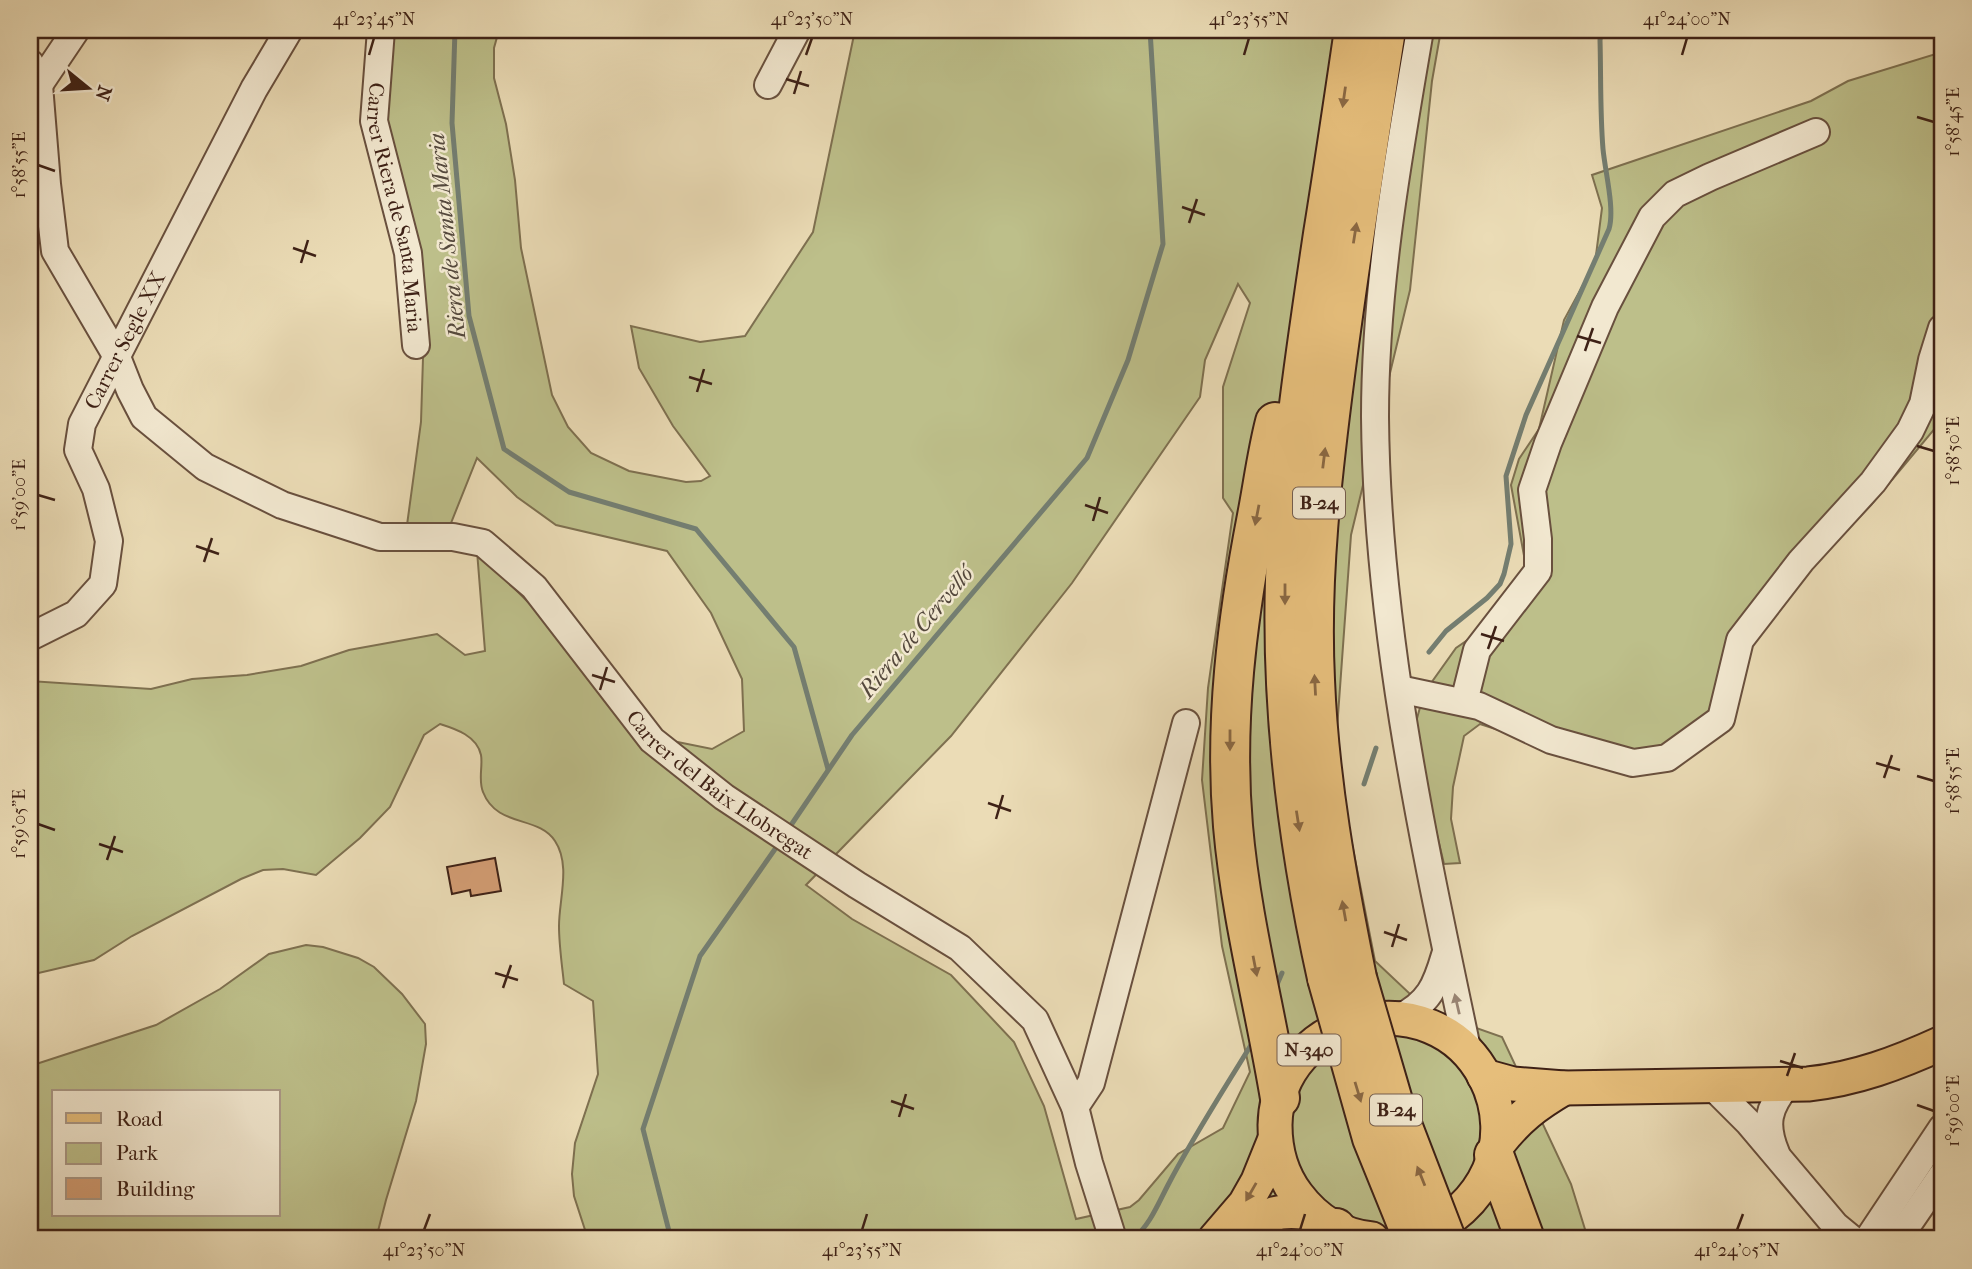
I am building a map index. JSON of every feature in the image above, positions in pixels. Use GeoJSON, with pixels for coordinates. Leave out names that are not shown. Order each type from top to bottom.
{"type":"FeatureCollection","features":[{"type":"Feature","properties":{"kind":"highway","name":"B-24"},"geometry":{"type":"LineString","coordinates":[[1354,30],[1301,375],[1285,580],[1285,674],[1293,788],[1310,900],[1393,1101],[1446,1239]]}},
{"type":"Feature","properties":{"kind":"highway","name":"B-24"},"geometry":{"type":"LineString","coordinates":[[1386,30],[1347,282],[1319,495],[1314,593],[1315,679],[1321,766],[1346,926],[1342,978],[1372,1138],[1413,1239]]}},
{"type":"Feature","properties":{"kind":"highway"},"geometry":{"type":"LineString","coordinates":[[1280,1098],[1237,867],[1230,784],[1230,721],[1235,643],[1242,590],[1273,432],[1324,234]]}},
{"type":"Feature","properties":{"kind":"highway"},"geometry":{"type":"LineString","coordinates":[[1496,1150],[1525,1239]]}},
{"type":"Feature","properties":{"kind":"main road","name":"N-340"},"geometry":{"type":"LineString","coordinates":[[1330,1227],[1290,1186],[1275,1139],[1280,1098],[1294,1067],[1305,1053],[1325,1037],[1348,1025],[1364,1020],[1399,1018],[1444,1033],[1476,1065]]}},
{"type":"Feature","properties":{"kind":"main road"},"geometry":{"type":"LineString","coordinates":[[1476,1065],[1513,1084],[1564,1088],[1787,1085],[1827,1082],[1857,1076],[1900,1062],[1942,1043]]}},
{"type":"Feature","properties":{"kind":"main road"},"geometry":{"type":"LineString","coordinates":[[1476,1065],[1494,1102],[1498,1129],[1496,1150]]}},
{"type":"Feature","properties":{"kind":"main road"},"geometry":{"type":"LineString","coordinates":[[1402,1239],[1433,1230],[1461,1212],[1482,1186],[1496,1150],[1516,1121],[1535,1104],[1564,1088]]}},
{"type":"Feature","properties":{"kind":"main road","name":"N-340"},"geometry":{"type":"LineString","coordinates":[[1215,1239],[1245,1204],[1258,1181],[1275,1139]]}},
{"type":"Feature","properties":{"kind":"main road"},"geometry":{"type":"LineString","coordinates":[[1238,1239],[1255,1223],[1274,1212],[1286,1210],[1351,1235],[1372,1239]]}},
{"type":"Feature","properties":{"kind":"street"},"geometry":{"type":"LineString","coordinates":[[34,74],[76,30]]}},
{"type":"Feature","properties":{"kind":"street","name":"Carrer Segle XX"},"geometry":{"type":"LineString","coordinates":[[30,637],[76,614],[103,584],[109,541],[96,489],[78,450],[82,424],[254,89],[289,30]]}},
{"type":"Feature","properties":{"kind":"street","name":"Carrer Riera de Santa Maria"},"geometry":{"type":"LineString","coordinates":[[381,30],[374,121],[408,253],[416,345]]}},
{"type":"Feature","properties":{"kind":"street"},"geometry":{"type":"LineString","coordinates":[[768,85],[797,30]]}},
{"type":"Feature","properties":{"kind":"street"},"geometry":{"type":"LineString","coordinates":[[1420,30],[1385,257],[1379,315],[1376,390],[1379,523],[1385,593],[1399,689],[1445,954],[1476,1065]]}},
{"type":"Feature","properties":{"kind":"street","name":"Carrer del Baix Llobregat"},"geometry":{"type":"LineString","coordinates":[[34,74],[55,251],[117,357],[144,417],[205,467],[282,505],[380,537],[453,537],[483,543],[534,587],[652,740],[724,797],[857,885],[960,948],[1035,1020],[1075,1107],[1089,1163],[1111,1230]]}},
{"type":"Feature","properties":{"kind":"street"},"geometry":{"type":"LineString","coordinates":[[1464,702],[1477,650],[1538,571],[1538,539],[1532,490],[1548,443],[1605,307],[1652,217],[1675,194],[1816,132]]}},
{"type":"Feature","properties":{"kind":"street"},"geometry":{"type":"LineString","coordinates":[[1399,689],[1479,705],[1551,740],[1633,763],[1667,758],[1721,719],[1740,640],[1801,561],[1873,482],[1910,431],[1923,404],[1942,328]]}},
{"type":"Feature","properties":{"kind":"street"},"geometry":{"type":"LineString","coordinates":[[1075,1107],[1091,1083],[1186,723]]}},
{"type":"Feature","properties":{"kind":"street"},"geometry":{"type":"LineString","coordinates":[[1399,1018],[1415,1010],[1426,998],[1437,980],[1445,954]]}},
{"type":"Feature","properties":{"kind":"street"},"geometry":{"type":"LineString","coordinates":[[1778,1158],[1768,1130],[1770,1113],[1776,1099],[1787,1085]]}},
{"type":"Feature","properties":{"kind":"street"},"geometry":{"type":"LineString","coordinates":[[1712,1086],[1749,1123],[1835,1225],[1852,1239]]}},
{"type":"Feature","properties":{"kind":"street"},"geometry":{"type":"LineString","coordinates":[[1868,1239],[1942,1128]]}},
{"type":"Feature","properties":{"kind":"street"},"geometry":{"type":"LineString","coordinates":[[1898,1239],[1942,1175]]}},
{"type":"Feature","properties":{"kind":"green space"},"geometry":{"type":"Polygon","coordinates":[[[392,30],[499,30],[494,48],[494,78],[506,124],[515,180],[521,248],[552,395],[568,427],[591,453],[629,471],[686,482],[701,481],[710,476],[673,426],[639,368],[631,326],[700,342],[745,336],[813,232],[855,30],[1441,30],[1432,81],[1410,290],[1351,535],[1335,757],[1375,961],[1428,1011],[1502,1037],[1571,1184],[1588,1239],[588,1239],[574,1196],[572,1174],[575,1143],[598,1074],[593,1001],[564,984],[559,933],[563,882],[560,850],[548,833],[539,827],[507,816],[489,803],[482,787],[479,748],[465,734],[440,724],[424,735],[390,807],[360,838],[316,875],[283,869],[263,870],[132,936],[94,960],[30,975],[30,681],[151,689],[192,679],[247,675],[301,666],[349,650],[437,634],[465,655],[485,651],[477,551],[534,608],[643,735],[712,749],[744,731],[742,679],[711,613],[667,551],[556,525],[517,497],[477,458],[451,523],[407,525],[421,422],[423,358],[419,262],[380,123],[392,30]],[[1238,284],[1205,360],[1200,397],[1072,583],[951,736],[806,885],[852,919],[951,975],[1014,1042],[1044,1106],[1076,1219],[1130,1207],[1139,1200],[1178,1154],[1223,1128],[1250,1072],[1222,946],[1202,780],[1208,688],[1233,513],[1223,498],[1223,387],[1250,303],[1238,284]]]}},
{"type":"Feature","properties":{"kind":"green space"},"geometry":{"type":"Polygon","coordinates":[[[1942,52],[1942,420],[1871,505],[1816,562],[1750,646],[1734,718],[1637,775],[1480,724],[1464,736],[1453,787],[1451,819],[1460,863],[1444,864],[1416,722],[1424,693],[1456,648],[1488,626],[1527,572],[1511,485],[1519,459],[1539,429],[1564,320],[1595,263],[1602,208],[1592,175],[1811,101],[1848,81],[1942,52]]]}},
{"type":"Feature","properties":{"kind":"green space"},"geometry":{"type":"Polygon","coordinates":[[[306,945],[323,947],[358,958],[374,967],[402,994],[425,1024],[426,1044],[416,1101],[376,1239],[30,1239],[30,1066],[156,1025],[220,989],[269,954],[306,945]]]}},
{"type":"Feature","properties":{"kind":"building"},"geometry":{"type":"Polygon","coordinates":[[[495,858],[501,891],[471,896],[470,890],[452,894],[447,867],[495,858]]]}},
{"type":"Feature","properties":{"kind":"waterway","name":"Riera de Santa Maria"},"geometry":{"type":"LineString","coordinates":[[455,30],[452,123],[469,316],[504,449],[569,492],[696,529],[794,647],[828,769]]}},
{"type":"Feature","properties":{"kind":"waterway","name":"Riera de Cervelló"},"geometry":{"type":"LineString","coordinates":[[787,831],[852,735],[1087,458],[1128,360],[1163,244],[1150,30]]}},
{"type":"Feature","properties":{"kind":"waterway"},"geometry":{"type":"LineString","coordinates":[[1429,652],[1446,631],[1500,584],[1511,544],[1506,476],[1526,415],[1609,229],[1610,201],[1601,122],[1602,30]]}},
{"type":"Feature","properties":{"kind":"waterway"},"geometry":{"type":"LineString","coordinates":[[1364,784],[1376,748]]}},
{"type":"Feature","properties":{"kind":"waterway","name":"Riera de Cervelló"},"geometry":{"type":"LineString","coordinates":[[671,1239],[643,1129],[700,956],[780,842]]}},
{"type":"Feature","properties":{"kind":"waterway"},"geometry":{"type":"LineString","coordinates":[[1275,989],[1282,973]]}},
{"type":"Feature","properties":{"kind":"waterway"},"geometry":{"type":"LineString","coordinates":[[1133,1239],[1153,1214],[1188,1149],[1251,1045]]}}]}
